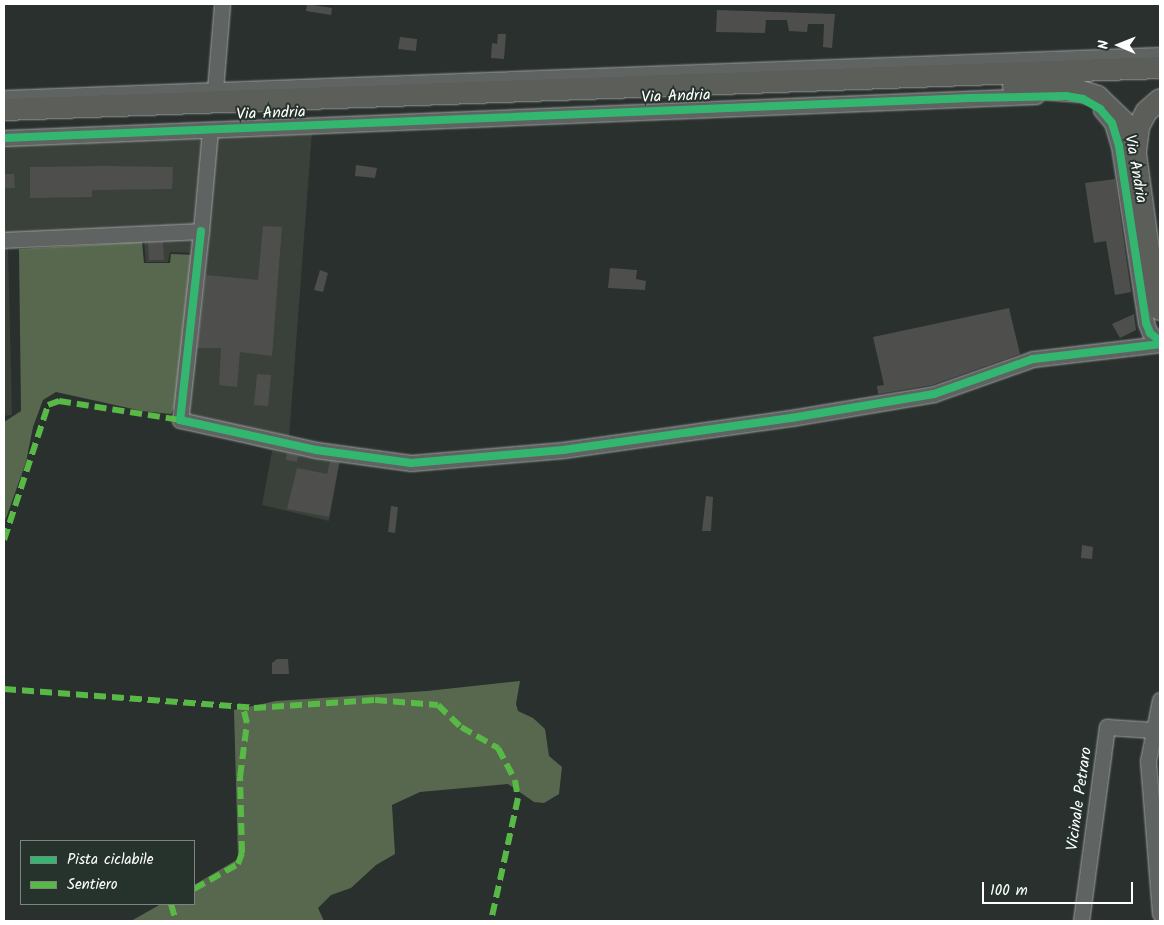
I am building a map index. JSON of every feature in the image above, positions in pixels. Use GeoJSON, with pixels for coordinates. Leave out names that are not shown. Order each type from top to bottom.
{"type":"FeatureCollection","features":[{"type":"Feature","properties":{"kind":"highway"},"geometry":{"type":"LineString","coordinates":[[4,109],[1160,67]]}},
{"type":"Feature","properties":{"kind":"highway"},"geometry":{"type":"LineString","coordinates":[[4,122],[1160,81]]}},
{"type":"Feature","properties":{"kind":"highway"},"geometry":{"type":"LineString","coordinates":[[1012,86],[1081,92],[1097,96],[1123,121],[1135,154],[1154,292],[1160,309]]}},
{"type":"Feature","properties":{"kind":"highway"},"geometry":{"type":"LineString","coordinates":[[1135,154],[1138,126],[1146,111],[1160,100]]}},
{"type":"Feature","properties":{"kind":"street"},"geometry":{"type":"LineString","coordinates":[[215,90],[222,4]]}},
{"type":"Feature","properties":{"kind":"street","name":"Via Andria"},"geometry":{"type":"LineString","coordinates":[[4,98],[1160,55]]}},
{"type":"Feature","properties":{"kind":"street","name":"Via Andria"},"geometry":{"type":"LineString","coordinates":[[4,138],[970,98],[1066,96],[1083,99],[1100,109],[1114,130],[1146,323],[1150,334],[1160,343]]}},
{"type":"Feature","properties":{"kind":"street"},"geometry":{"type":"LineString","coordinates":[[210,130],[180,420],[316,450],[411,463],[563,450],[791,418],[934,394],[1033,359],[1160,343]]}},
{"type":"Feature","properties":{"kind":"street"},"geometry":{"type":"LineString","coordinates":[[4,240],[201,231]]}},
{"type":"Feature","properties":{"kind":"street"},"geometry":{"type":"LineString","coordinates":[[1160,700],[1148,761],[1149,798],[1160,914]]}},
{"type":"Feature","properties":{"kind":"street","name":"Vicinale Petraro"},"geometry":{"type":"LineString","coordinates":[[1081,921],[1107,727],[1153,730]]}},
{"type":"Feature","properties":{"kind":"shaded area"},"geometry":{"type":"Polygon","coordinates":[[[312,132],[289,438],[342,450],[329,521],[262,505],[272,451],[176,423],[196,253],[170,252],[168,262],[146,262],[144,242],[8,247],[12,415],[4,416],[4,142],[312,132]]]}},
{"type":"Feature","properties":{"kind":"green space"},"geometry":{"type":"Polygon","coordinates":[[[142,242],[144,263],[170,263],[171,254],[196,255],[179,397],[171,414],[142,411],[56,392],[43,400],[33,427],[26,462],[4,524],[4,422],[21,411],[19,249],[142,242]]]}},
{"type":"Feature","properties":{"kind":"green space"},"geometry":{"type":"Polygon","coordinates":[[[520,681],[516,704],[518,711],[533,718],[545,729],[549,756],[562,767],[559,794],[544,803],[534,802],[508,784],[420,792],[392,805],[395,854],[376,865],[351,888],[331,895],[318,908],[324,921],[131,921],[159,905],[195,905],[195,884],[238,859],[234,710],[276,701],[427,691],[520,681]]]}},
{"type":"Feature","properties":{"kind":"building"},"geometry":{"type":"Polygon","coordinates":[[[307,4],[332,8],[331,15],[306,11],[307,4]]]}},
{"type":"Feature","properties":{"kind":"building"},"geometry":{"type":"Polygon","coordinates":[[[717,10],[835,14],[832,48],[823,47],[824,24],[808,24],[807,32],[789,31],[787,20],[766,20],[765,33],[716,32],[717,10]]]}},
{"type":"Feature","properties":{"kind":"building"},"geometry":{"type":"Polygon","coordinates":[[[498,34],[506,34],[504,59],[491,58],[492,43],[497,44],[498,34]]]}},
{"type":"Feature","properties":{"kind":"building"},"geometry":{"type":"Polygon","coordinates":[[[400,37],[417,39],[416,51],[398,49],[400,37]]]}},
{"type":"Feature","properties":{"kind":"building"},"geometry":{"type":"Polygon","coordinates":[[[356,165],[377,168],[375,178],[355,176],[356,165]]]}},
{"type":"Feature","properties":{"kind":"building"},"geometry":{"type":"Polygon","coordinates":[[[30,167],[173,167],[172,189],[92,190],[92,197],[30,198],[30,167]]]}},
{"type":"Feature","properties":{"kind":"building"},"geometry":{"type":"Polygon","coordinates":[[[4,174],[14,174],[15,188],[4,188],[4,174]]]}},
{"type":"Feature","properties":{"kind":"building"},"geometry":{"type":"Polygon","coordinates":[[[1115,179],[1131,292],[1115,295],[1106,241],[1094,243],[1085,183],[1115,179]]]}},
{"type":"Feature","properties":{"kind":"building"},"geometry":{"type":"Polygon","coordinates":[[[263,226],[282,227],[272,356],[240,352],[237,387],[219,385],[221,348],[197,348],[206,275],[258,280],[263,226]]]}},
{"type":"Feature","properties":{"kind":"building"},"geometry":{"type":"Polygon","coordinates":[[[163,242],[164,260],[149,260],[148,243],[163,242]]]}},
{"type":"Feature","properties":{"kind":"building"},"geometry":{"type":"Polygon","coordinates":[[[610,268],[637,270],[636,279],[646,281],[645,290],[608,288],[610,268]]]}},
{"type":"Feature","properties":{"kind":"building"},"geometry":{"type":"Polygon","coordinates":[[[320,270],[328,273],[323,292],[314,290],[320,270]]]}},
{"type":"Feature","properties":{"kind":"building"},"geometry":{"type":"Polygon","coordinates":[[[1009,308],[1020,354],[932,385],[878,394],[877,386],[884,385],[873,337],[1009,308]]]}},
{"type":"Feature","properties":{"kind":"building"},"geometry":{"type":"Polygon","coordinates":[[[1134,314],[1136,330],[1120,338],[1112,324],[1134,314]]]}},
{"type":"Feature","properties":{"kind":"building"},"geometry":{"type":"Polygon","coordinates":[[[257,374],[271,375],[268,406],[254,405],[257,374]]]}},
{"type":"Feature","properties":{"kind":"building"},"geometry":{"type":"Polygon","coordinates":[[[287,453],[298,456],[297,462],[286,460],[287,453]]]}},
{"type":"Feature","properties":{"kind":"building"},"geometry":{"type":"Polygon","coordinates":[[[330,461],[339,463],[329,517],[287,509],[297,468],[327,474],[330,461]]]}},
{"type":"Feature","properties":{"kind":"building"},"geometry":{"type":"Polygon","coordinates":[[[706,496],[713,497],[711,531],[702,531],[706,496]]]}},
{"type":"Feature","properties":{"kind":"building"},"geometry":{"type":"Polygon","coordinates":[[[391,506],[398,507],[395,533],[388,532],[391,506]]]}},
{"type":"Feature","properties":{"kind":"building"},"geometry":{"type":"Polygon","coordinates":[[[1082,545],[1093,547],[1092,559],[1081,558],[1082,545]]]}},
{"type":"Feature","properties":{"kind":"building"},"geometry":{"type":"Polygon","coordinates":[[[277,659],[288,659],[289,674],[272,674],[272,663],[277,659]]]}},
{"type":"Feature","properties":{"kind":"marked path"},"geometry":{"type":"LineString","coordinates":[[4,540],[48,405],[59,401],[180,420]]}},
{"type":"Feature","properties":{"kind":"marked path"},"geometry":{"type":"LineString","coordinates":[[4,689],[254,708],[375,700],[438,705],[461,727],[498,748],[515,780],[518,798],[491,921]]}},
{"type":"Feature","properties":{"kind":"marked path"},"geometry":{"type":"LineString","coordinates":[[195,888],[238,864],[242,853],[240,777],[247,723],[243,707]]}},
{"type":"Feature","properties":{"kind":"marked path"},"geometry":{"type":"LineString","coordinates":[[171,905],[176,921]]}},
{"type":"Feature","properties":{"kind":"cycle path"},"geometry":{"type":"LineString","coordinates":[[4,138],[970,98],[1066,96],[1083,99],[1100,109],[1112,123],[1119,146],[1146,323],[1150,333],[1160,341]]}},
{"type":"Feature","properties":{"kind":"cycle path"},"geometry":{"type":"LineString","coordinates":[[201,231],[180,420],[316,450],[411,463],[563,450],[791,418],[934,394],[1033,359],[1160,344]]}}]}
